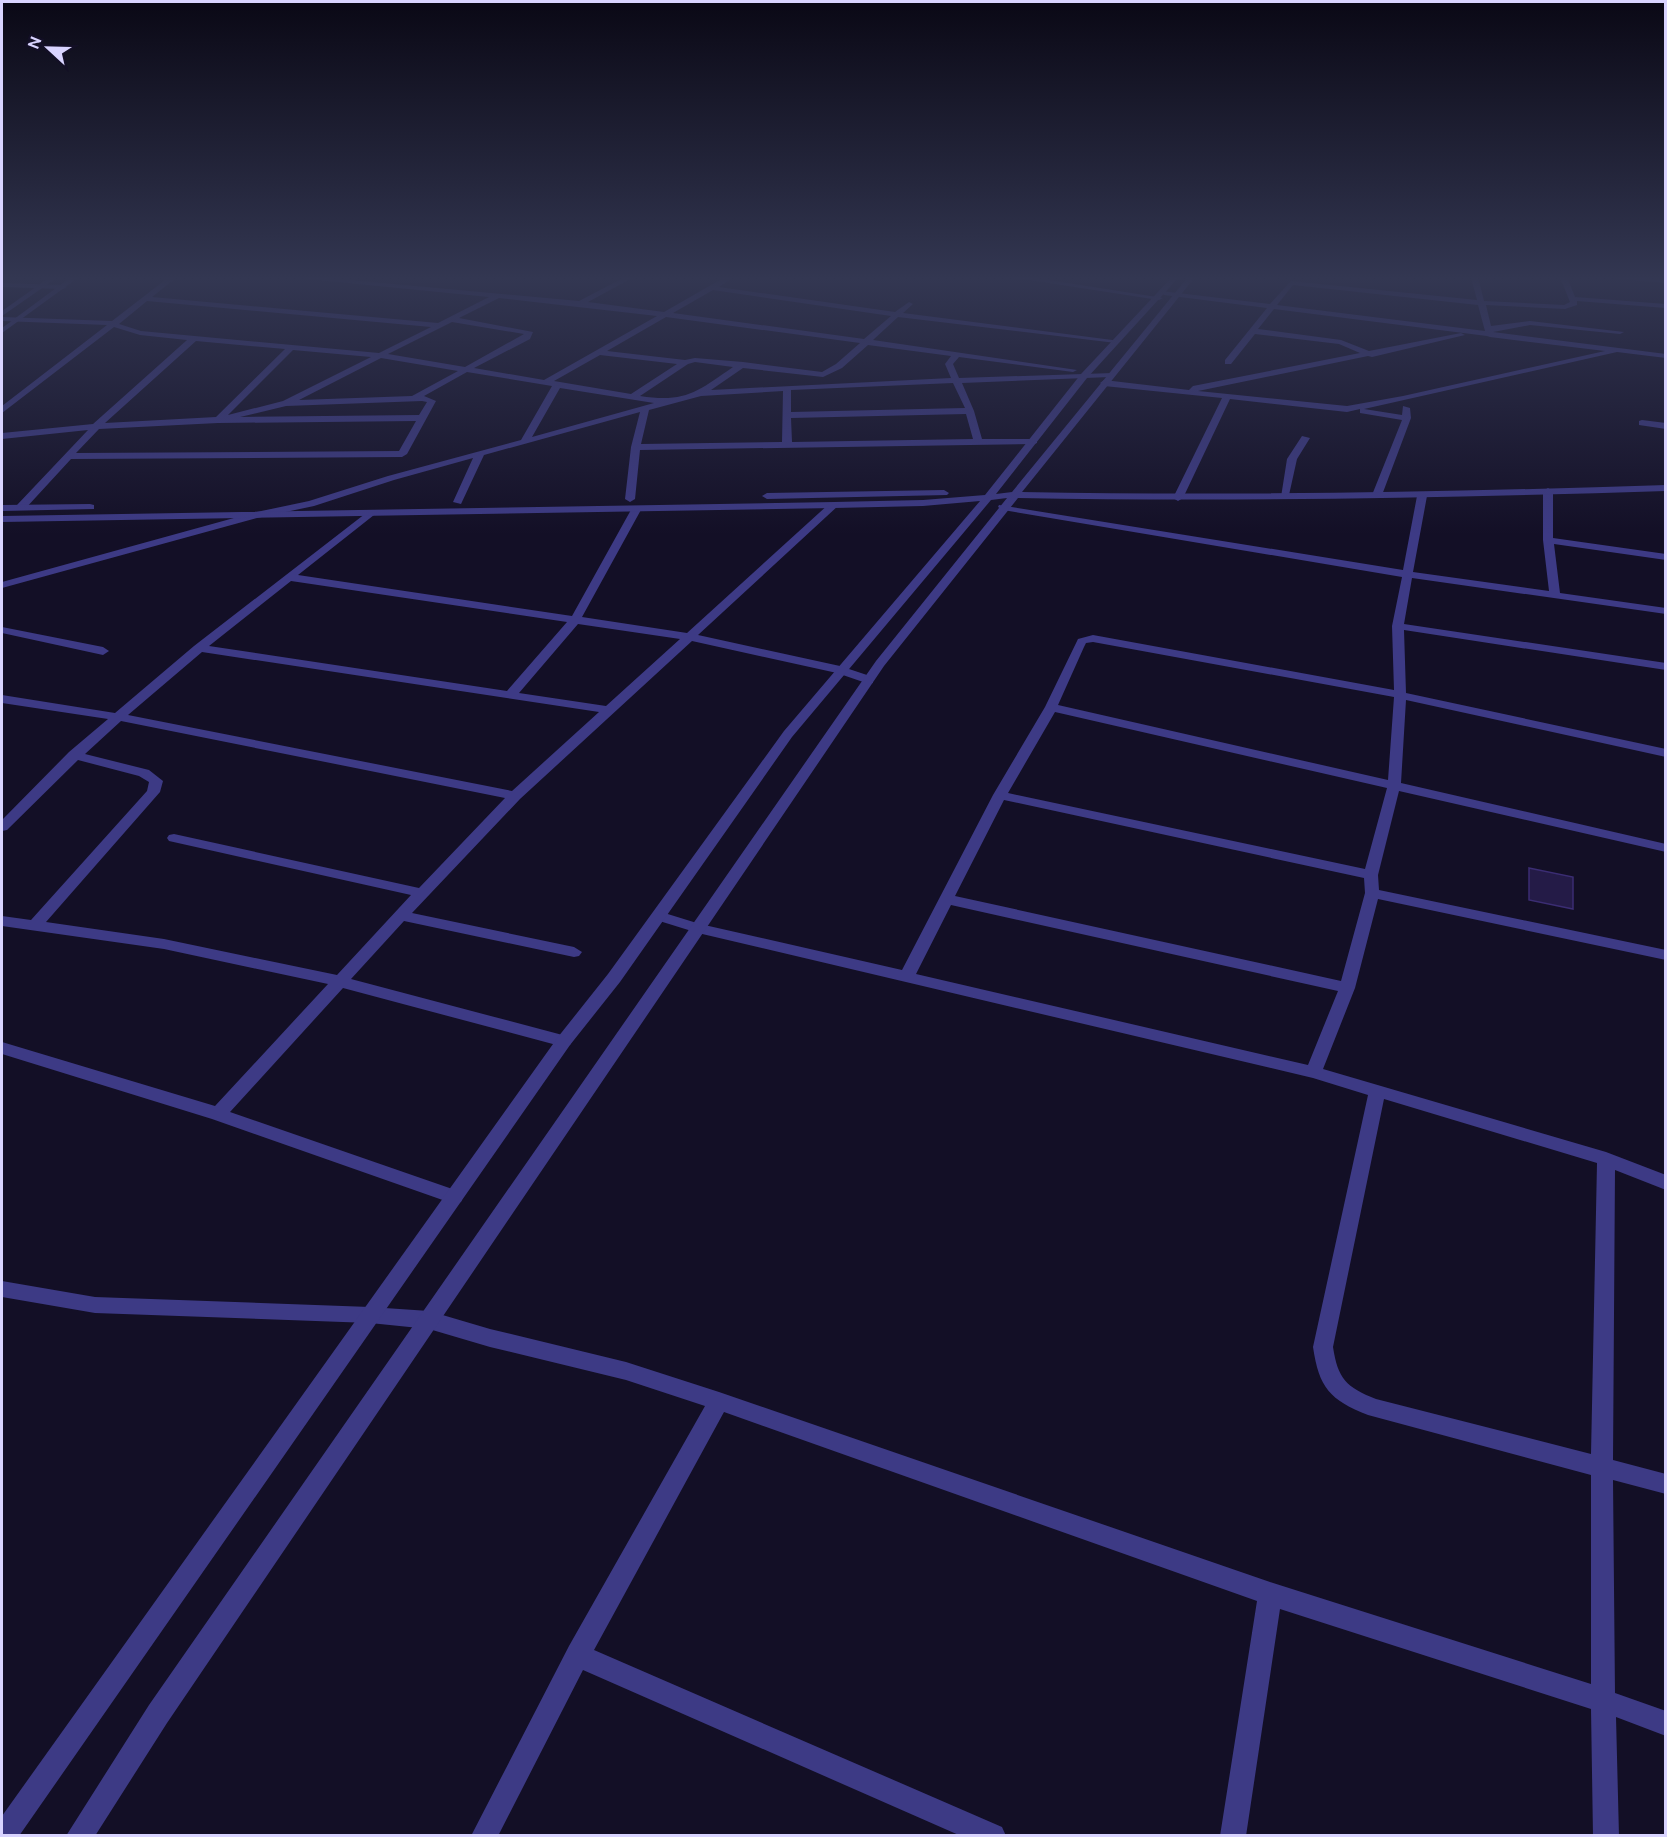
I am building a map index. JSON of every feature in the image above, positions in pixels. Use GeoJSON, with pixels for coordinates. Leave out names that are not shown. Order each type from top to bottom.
{"type":"FeatureCollection","features":[{"type":"Feature","properties":{"kind":"street"},"geometry":{"type":"LineString","coordinates":[[2,410],[63,363]]}},
{"type":"Feature","properties":{"kind":"street"},"geometry":{"type":"LineString","coordinates":[[21,507],[96,426],[166,363]]}},
{"type":"Feature","properties":{"kind":"street"},"geometry":{"type":"LineString","coordinates":[[218,420],[275,363]]}},
{"type":"Feature","properties":{"kind":"street"},"geometry":{"type":"LineString","coordinates":[[286,403],[363,363]]}},
{"type":"Feature","properties":{"kind":"street"},"geometry":{"type":"LineString","coordinates":[[427,363],[669,402]]}},
{"type":"Feature","properties":{"kind":"street"},"geometry":{"type":"LineString","coordinates":[[412,399],[478,363]]}},
{"type":"Feature","properties":{"kind":"street"},"geometry":{"type":"LineString","coordinates":[[545,383],[579,363]]}},
{"type":"Feature","properties":{"kind":"street"},"geometry":{"type":"LineString","coordinates":[[632,397],[684,363]]}},
{"type":"Feature","properties":{"kind":"street"},"geometry":{"type":"LineString","coordinates":[[732,363],[823,375],[843,363]]}},
{"type":"Feature","properties":{"kind":"street"},"geometry":{"type":"LineString","coordinates":[[950,363],[970,411],[978,442]]}},
{"type":"Feature","properties":{"kind":"street"},"geometry":{"type":"LineString","coordinates":[[1014,363],[1180,392],[1347,409],[1407,418]]}},
{"type":"Feature","properties":{"kind":"street"},"geometry":{"type":"LineString","coordinates":[[3,1836],[564,1041],[614,978],[788,734],[989,496],[1097,363]]}},
{"type":"Feature","properties":{"kind":"street"},"geometry":{"type":"LineString","coordinates":[[79,1836],[158,1714],[869,680],[1118,363]]}},
{"type":"Feature","properties":{"kind":"street"},"geometry":{"type":"LineString","coordinates":[[1180,392],[1332,363]]}},
{"type":"Feature","properties":{"kind":"street"},"geometry":{"type":"LineString","coordinates":[[1347,409],[1403,399],[1562,363]]}},
{"type":"Feature","properties":{"kind":"street"},"geometry":{"type":"LineString","coordinates":[[701,393],[743,364]]}},
{"type":"Feature","properties":{"kind":"street"},"geometry":{"type":"LineString","coordinates":[[2,585],[256,515],[311,504],[391,478],[701,393],[1087,374]]}},
{"type":"Feature","properties":{"kind":"street"},"geometry":{"type":"LineString","coordinates":[[524,442],[557,385]]}},
{"type":"Feature","properties":{"kind":"street"},"geometry":{"type":"LineString","coordinates":[[787,388],[787,444]]}},
{"type":"Feature","properties":{"kind":"street"},"geometry":{"type":"LineString","coordinates":[[1178,498],[1226,398]]}},
{"type":"Feature","properties":{"kind":"street"},"geometry":{"type":"LineString","coordinates":[[218,420],[286,403],[412,399],[432,401],[420,418],[391,478]]}},
{"type":"Feature","properties":{"kind":"street"},"geometry":{"type":"LineString","coordinates":[[1377,495],[1407,418],[1403,399]]}},
{"type":"Feature","properties":{"kind":"street"},"geometry":{"type":"LineString","coordinates":[[510,695],[575,620],[634,503],[636,447],[645,410]]}},
{"type":"Feature","properties":{"kind":"street"},"geometry":{"type":"LineString","coordinates":[[787,415],[970,411]]}},
{"type":"Feature","properties":{"kind":"street"},"geometry":{"type":"LineString","coordinates":[[2,436],[96,426],[218,420],[420,418]]}},
{"type":"Feature","properties":{"kind":"street"},"geometry":{"type":"LineString","coordinates":[[1642,423],[1665,426]]}},
{"type":"Feature","properties":{"kind":"street"},"geometry":{"type":"LineString","coordinates":[[1284,495],[1292,459],[1305,438]]}},
{"type":"Feature","properties":{"kind":"street"},"geometry":{"type":"LineString","coordinates":[[636,447],[1034,441]]}},
{"type":"Feature","properties":{"kind":"street"},"geometry":{"type":"LineString","coordinates":[[67,456],[402,454]]}},
{"type":"Feature","properties":{"kind":"street"},"geometry":{"type":"LineString","coordinates":[[458,502],[480,454]]}},
{"type":"Feature","properties":{"kind":"street"},"geometry":{"type":"LineString","coordinates":[[1008,501],[1284,495],[1422,496],[1665,488]]}},
{"type":"Feature","properties":{"kind":"street"},"geometry":{"type":"LineString","coordinates":[[1548,491],[1548,540],[1555,595]]}},
{"type":"Feature","properties":{"kind":"street"},"geometry":{"type":"LineString","coordinates":[[2,519],[370,513],[931,492],[968,498]]}},
{"type":"Feature","properties":{"kind":"street"},"geometry":{"type":"LineString","coordinates":[[2,508],[458,502],[834,505],[923,503],[989,496],[1406,574],[1665,611]]}},
{"type":"Feature","properties":{"kind":"street"},"geometry":{"type":"LineString","coordinates":[[1313,1072],[1347,988],[1372,893],[1371,874],[1394,785],[1400,694],[1398,626],[1422,496]]}},
{"type":"Feature","properties":{"kind":"street"},"geometry":{"type":"LineString","coordinates":[[219,1114],[400,915],[515,796],[834,505]]}},
{"type":"Feature","properties":{"kind":"street"},"geometry":{"type":"LineString","coordinates":[[2,827],[74,755],[117,717],[198,648],[370,513]]}},
{"type":"Feature","properties":{"kind":"street"},"geometry":{"type":"LineString","coordinates":[[1548,540],[1665,557]]}},
{"type":"Feature","properties":{"kind":"street"},"geometry":{"type":"LineString","coordinates":[[289,577],[690,637],[840,670],[869,680]]}},
{"type":"Feature","properties":{"kind":"street"},"geometry":{"type":"LineString","coordinates":[[2,579],[24,579]]}},
{"type":"Feature","properties":{"kind":"street"},"geometry":{"type":"LineString","coordinates":[[1398,626],[1665,667]]}},
{"type":"Feature","properties":{"kind":"street"},"geometry":{"type":"LineString","coordinates":[[2,630],[104,651]]}},
{"type":"Feature","properties":{"kind":"street"},"geometry":{"type":"LineString","coordinates":[[906,977],[1000,795],[1052,706],[1077,647],[1082,641],[1093,638],[1400,694],[1665,753]]}},
{"type":"Feature","properties":{"kind":"street"},"geometry":{"type":"LineString","coordinates":[[198,648],[609,710]]}},
{"type":"Feature","properties":{"kind":"street"},"geometry":{"type":"LineString","coordinates":[[2,699],[117,717],[515,796]]}},
{"type":"Feature","properties":{"kind":"street"},"geometry":{"type":"LineString","coordinates":[[1052,706],[1665,848]]}},
{"type":"Feature","properties":{"kind":"street"},"geometry":{"type":"LineString","coordinates":[[34,926],[153,792],[156,781],[144,773],[74,755]]}},
{"type":"Feature","properties":{"kind":"street"},"geometry":{"type":"LineString","coordinates":[[1000,795],[1371,874]]}},
{"type":"Feature","properties":{"kind":"street"},"geometry":{"type":"LineString","coordinates":[[2,806],[19,808]]}},
{"type":"Feature","properties":{"kind":"street"},"geometry":{"type":"LineString","coordinates":[[174,838],[421,893]]}},
{"type":"Feature","properties":{"kind":"street"},"geometry":{"type":"LineString","coordinates":[[1372,893],[1665,955]]}},
{"type":"Feature","properties":{"kind":"street"},"geometry":{"type":"LineString","coordinates":[[947,899],[1347,988]]}},
{"type":"Feature","properties":{"kind":"street"},"geometry":{"type":"LineString","coordinates":[[400,915],[574,952]]}},
{"type":"Feature","properties":{"kind":"street"},"geometry":{"type":"LineString","coordinates":[[658,916],[698,928],[1313,1072],[1606,1159],[1665,1183]]}},
{"type":"Feature","properties":{"kind":"street"},"geometry":{"type":"LineString","coordinates":[[2,921],[164,944],[339,981],[564,1041]]}},
{"type":"Feature","properties":{"kind":"street"},"geometry":{"type":"LineString","coordinates":[[2,1048],[219,1114],[454,1197]]}},
{"type":"Feature","properties":{"kind":"street"},"geometry":{"type":"LineString","coordinates":[[1377,1092],[1323,1347],[1326,1374],[1338,1391],[1375,1408],[1665,1484]]}},
{"type":"Feature","properties":{"kind":"street"},"geometry":{"type":"LineString","coordinates":[[1606,1159],[1601,1466],[1602,1700],[1606,1836]]}},
{"type":"Feature","properties":{"kind":"street"},"geometry":{"type":"LineString","coordinates":[[2,1289],[95,1305],[370,1315],[429,1320],[490,1338],[626,1371],[720,1401],[1270,1594],[1602,1700],[1665,1724]]}},
{"type":"Feature","properties":{"kind":"street"},"geometry":{"type":"LineString","coordinates":[[484,1836],[578,1655],[720,1401]]}},
{"type":"Feature","properties":{"kind":"street"},"geometry":{"type":"LineString","coordinates":[[1233,1836],[1270,1594]]}},
{"type":"Feature","properties":{"kind":"street"},"geometry":{"type":"LineString","coordinates":[[578,1655],[993,1836]]}},
{"type":"Feature","properties":{"kind":"building"},"geometry":{"type":"Polygon","coordinates":[[[1529,868],[1573,877],[1573,909],[1529,900],[1529,868]]]}}]}
